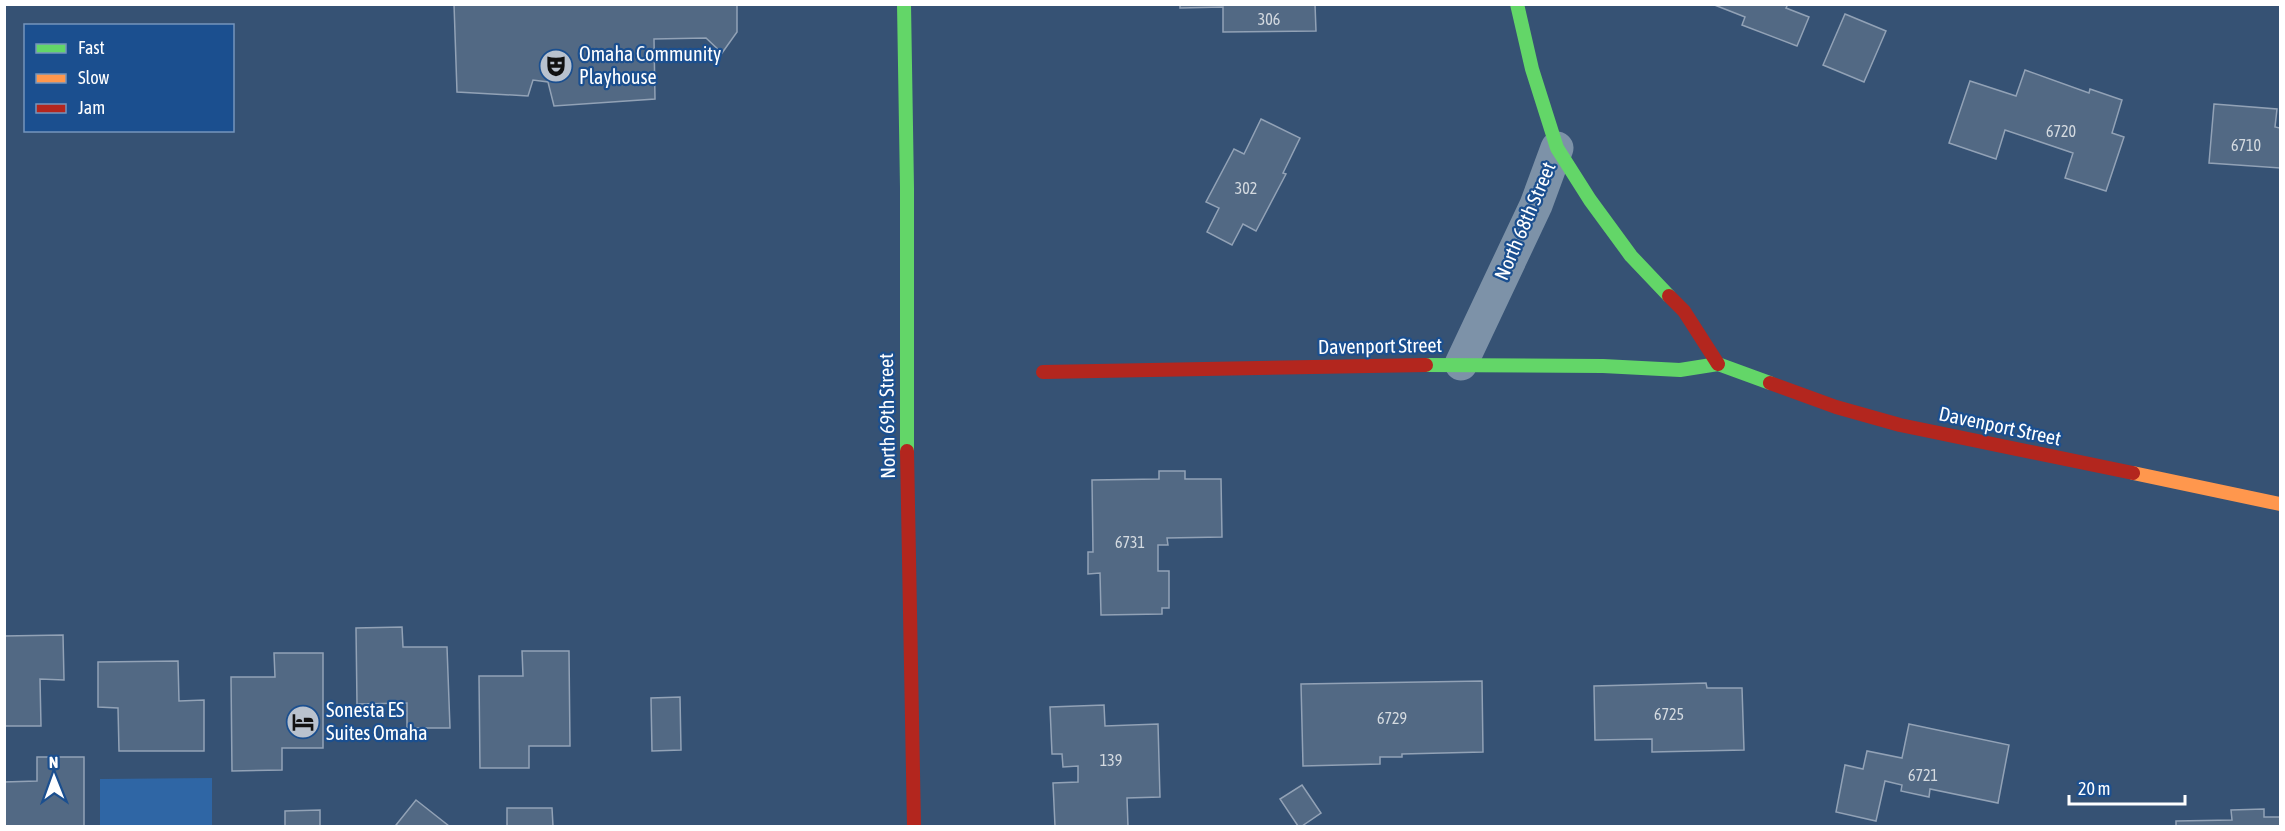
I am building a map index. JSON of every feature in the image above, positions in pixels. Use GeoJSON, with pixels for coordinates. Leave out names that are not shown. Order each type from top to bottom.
{"type":"FeatureCollection","features":[{"type":"Feature","properties":{"kind":"street","name":"North 69th Street"},"geometry":{"type":"LineString","coordinates":[[904,4],[907,188],[906,379],[914,826]]}},
{"type":"Feature","properties":{"kind":"street","name":"North 68th Street"},"geometry":{"type":"LineString","coordinates":[[1461,364],[1536,205],[1557,147],[1532,69],[1517,4]]}},
{"type":"Feature","properties":{"kind":"street"},"geometry":{"type":"LineString","coordinates":[[1557,147],[1590,200],[1631,256],[1684,311],[1718,364]]}},
{"type":"Feature","properties":{"kind":"street","name":"Davenport Street"},"geometry":{"type":"LineString","coordinates":[[1043,372],[1461,364],[1603,366],[1680,370],[1718,364],[1836,407],[1900,425],[2280,504]]}},
{"type":"Feature","properties":{"kind":"shaded area"},"geometry":{"type":"Polygon","coordinates":[[[212,778],[212,826],[100,826],[100,779],[212,778]]]}},
{"type":"Feature","properties":{"kind":"building","name":"Omaha Community Playhouse"},"geometry":{"type":"Polygon","coordinates":[[[454,4],[737,4],[737,32],[722,53],[706,38],[654,39],[655,99],[554,106],[548,82],[533,80],[528,96],[457,92],[454,4]]]}},
{"type":"Feature","properties":{"kind":"building"},"geometry":{"type":"Polygon","coordinates":[[[1180,4],[1315,4],[1316,31],[1223,32],[1223,7],[1180,8],[1180,4]]]}},
{"type":"Feature","properties":{"kind":"building"},"geometry":{"type":"Polygon","coordinates":[[[1712,4],[1788,4],[1786,8],[1809,17],[1797,46],[1742,25],[1745,17],[1712,4]]]}},
{"type":"Feature","properties":{"kind":"building"},"geometry":{"type":"Polygon","coordinates":[[[1845,14],[1886,31],[1864,82],[1823,65],[1845,14]]]}},
{"type":"Feature","properties":{"kind":"building"},"geometry":{"type":"Polygon","coordinates":[[[2025,70],[2089,93],[2090,89],[2122,100],[2112,133],[2124,137],[2106,191],[2065,178],[2073,153],[2005,130],[1996,159],[1949,143],[1970,81],[2016,96],[2025,70]]]}},
{"type":"Feature","properties":{"kind":"building"},"geometry":{"type":"Polygon","coordinates":[[[2214,104],[2277,109],[2275,127],[2280,128],[2280,168],[2209,163],[2214,104]]]}},
{"type":"Feature","properties":{"kind":"building"},"geometry":{"type":"Polygon","coordinates":[[[1261,119],[1300,138],[1283,173],[1286,174],[1256,231],[1243,224],[1232,245],[1207,232],[1219,208],[1206,202],[1234,149],[1244,154],[1261,119]]]}},
{"type":"Feature","properties":{"kind":"building"},"geometry":{"type":"Polygon","coordinates":[[[1159,471],[1185,471],[1185,479],[1221,479],[1222,537],[1167,538],[1168,545],[1158,545],[1158,571],[1169,571],[1169,608],[1162,608],[1162,614],[1101,615],[1100,573],[1088,574],[1088,552],[1093,552],[1092,480],[1159,479],[1159,471]]]}},
{"type":"Feature","properties":{"kind":"building"},"geometry":{"type":"Polygon","coordinates":[[[402,627],[403,647],[447,647],[450,728],[407,728],[407,703],[357,704],[356,628],[402,627]]]}},
{"type":"Feature","properties":{"kind":"building"},"geometry":{"type":"Polygon","coordinates":[[[63,635],[64,680],[40,679],[41,726],[4,726],[4,636],[63,635]]]}},
{"type":"Feature","properties":{"kind":"building"},"geometry":{"type":"Polygon","coordinates":[[[522,651],[569,651],[570,746],[529,746],[529,768],[480,768],[479,676],[523,676],[522,651]]]}},
{"type":"Feature","properties":{"kind":"building"},"geometry":{"type":"Polygon","coordinates":[[[274,653],[323,653],[323,748],[282,748],[282,770],[232,771],[231,677],[275,677],[274,653]]]}},
{"type":"Feature","properties":{"kind":"building"},"geometry":{"type":"Polygon","coordinates":[[[178,661],[179,701],[204,700],[204,751],[119,751],[118,708],[98,707],[98,662],[178,661]]]}},
{"type":"Feature","properties":{"kind":"building"},"geometry":{"type":"Polygon","coordinates":[[[1482,681],[1483,752],[1402,754],[1402,757],[1380,757],[1380,764],[1303,766],[1301,684],[1482,681]]]}},
{"type":"Feature","properties":{"kind":"building"},"geometry":{"type":"Polygon","coordinates":[[[1706,683],[1707,688],[1742,688],[1744,750],[1652,752],[1652,739],[1595,740],[1594,686],[1706,683]]]}},
{"type":"Feature","properties":{"kind":"building"},"geometry":{"type":"Polygon","coordinates":[[[680,697],[681,750],[652,751],[651,698],[680,697]]]}},
{"type":"Feature","properties":{"kind":"building"},"geometry":{"type":"Polygon","coordinates":[[[1104,705],[1105,726],[1158,724],[1160,797],[1127,798],[1128,826],[1055,826],[1053,783],[1078,782],[1078,766],[1063,767],[1062,754],[1052,754],[1050,707],[1104,705]]]}},
{"type":"Feature","properties":{"kind":"building"},"geometry":{"type":"Polygon","coordinates":[[[1909,724],[2009,745],[1998,803],[1930,789],[1929,797],[1901,791],[1902,785],[1885,781],[1876,821],[1836,812],[1845,765],[1863,769],[1867,751],[1902,758],[1909,724]]]}},
{"type":"Feature","properties":{"kind":"building"},"geometry":{"type":"Polygon","coordinates":[[[37,757],[84,757],[84,826],[4,826],[4,782],[37,781],[37,757]]]}},
{"type":"Feature","properties":{"kind":"building"},"geometry":{"type":"Polygon","coordinates":[[[1302,785],[1321,813],[1302,826],[1298,826],[1280,799],[1302,785]]]}},
{"type":"Feature","properties":{"kind":"building"},"geometry":{"type":"Polygon","coordinates":[[[416,800],[449,826],[396,825],[416,800]]]}},
{"type":"Feature","properties":{"kind":"building"},"geometry":{"type":"Polygon","coordinates":[[[507,808],[552,808],[553,826],[507,826],[507,808]]]}},
{"type":"Feature","properties":{"kind":"building"},"geometry":{"type":"Polygon","coordinates":[[[2264,809],[2264,817],[2280,817],[2280,826],[2176,826],[2176,821],[2232,820],[2231,810],[2264,809]]]}},
{"type":"Feature","properties":{"kind":"building"},"geometry":{"type":"Polygon","coordinates":[[[320,810],[320,826],[285,826],[285,811],[320,810]]]}},
{"type":"Feature","properties":{"kind":"traffic: fast"},"geometry":{"type":"LineString","coordinates":[[904,4],[907,451]]}},
{"type":"Feature","properties":{"kind":"traffic: fast"},"geometry":{"type":"LineString","coordinates":[[1517,4],[1532,69],[1557,148],[1590,200],[1631,256],[1669,296]]}},
{"type":"Feature","properties":{"kind":"traffic: fast"},"geometry":{"type":"LineString","coordinates":[[1426,365],[1603,366],[1680,370],[1718,364],[1770,383]]}},
{"type":"Feature","properties":{"kind":"traffic: slow"},"geometry":{"type":"LineString","coordinates":[[2133,473],[2280,504]]}},
{"type":"Feature","properties":{"kind":"traffic: jam"},"geometry":{"type":"LineString","coordinates":[[1669,296],[1684,311],[1718,364]]}},
{"type":"Feature","properties":{"kind":"traffic: jam"},"geometry":{"type":"LineString","coordinates":[[1043,372],[1426,365]]}},
{"type":"Feature","properties":{"kind":"traffic: jam"},"geometry":{"type":"LineString","coordinates":[[1770,383],[1836,407],[1900,425],[2133,473]]}},
{"type":"Feature","properties":{"kind":"traffic: jam"},"geometry":{"type":"LineString","coordinates":[[907,451],[914,826]]}},
{"type":"Feature","properties":{"kind":"place","name":"Omaha Community Playhouse"},"geometry":{"type":"Point","coordinates":[556,66]}},
{"type":"Feature","properties":{"kind":"place","name":"Sonesta ES Suites Omaha"},"geometry":{"type":"Point","coordinates":[303,722]}}]}
